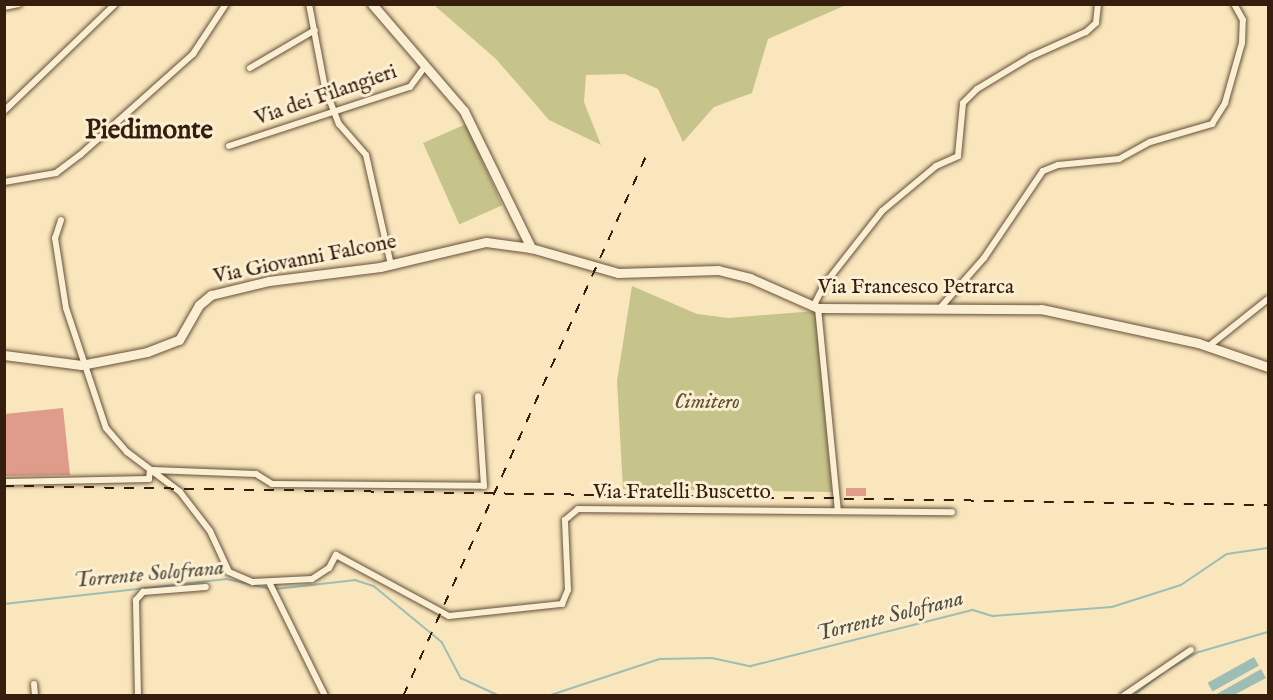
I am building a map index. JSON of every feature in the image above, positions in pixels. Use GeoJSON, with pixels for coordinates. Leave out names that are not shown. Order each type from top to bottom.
{"type":"FeatureCollection","features":[{"type":"Feature","properties":{"kind":"main road"},"geometry":{"type":"LineString","coordinates":[[372,4],[464,111],[531,248]]}},
{"type":"Feature","properties":{"kind":"main road"},"geometry":{"type":"LineString","coordinates":[[510,243],[516,221]]}},
{"type":"Feature","properties":{"kind":"main road","name":"Via Giovanni Falcone"},"geometry":{"type":"LineString","coordinates":[[4,355],[81,365],[173,344],[185,333],[199,305],[211,295],[269,281],[327,277],[391,264],[463,244],[510,243],[531,248]]}},
{"type":"Feature","properties":{"kind":"main road","name":"Via Francesco Petrarca"},"geometry":{"type":"LineString","coordinates":[[531,248],[618,273],[682,268],[734,273],[816,308],[1030,307],[1209,346],[1269,367]]}},
{"type":"Feature","properties":{"kind":"street"},"geometry":{"type":"LineString","coordinates":[[4,7],[19,4]]}},
{"type":"Feature","properties":{"kind":"street"},"geometry":{"type":"LineString","coordinates":[[4,111],[115,4]]}},
{"type":"Feature","properties":{"kind":"street"},"geometry":{"type":"LineString","coordinates":[[4,182],[56,173],[193,54],[226,4]]}},
{"type":"Feature","properties":{"kind":"street"},"geometry":{"type":"LineString","coordinates":[[309,4],[333,113],[366,155],[391,264]]}},
{"type":"Feature","properties":{"kind":"street"},"geometry":{"type":"LineString","coordinates":[[838,511],[816,308],[824,285],[882,211],[936,166],[958,156],[963,103],[977,89],[1030,57],[1086,32],[1096,23],[1098,4]]}},
{"type":"Feature","properties":{"kind":"street"},"geometry":{"type":"LineString","coordinates":[[940,308],[984,258],[1043,171],[1058,165],[1119,159],[1150,142],[1212,124],[1225,103],[1242,43],[1243,20],[1234,4]]}},
{"type":"Feature","properties":{"kind":"street"},"geometry":{"type":"LineString","coordinates":[[250,68],[315,30]]}},
{"type":"Feature","properties":{"kind":"street","name":"Via dei Filangieri"},"geometry":{"type":"LineString","coordinates":[[229,146],[410,87],[426,65]]}},
{"type":"Feature","properties":{"kind":"street","name":"Via Fratelli Buscetto"},"geometry":{"type":"LineString","coordinates":[[61,220],[55,238],[66,308],[81,365],[106,428],[150,470],[180,492],[210,531],[229,572],[271,588],[312,579],[329,568],[336,555],[449,616],[562,604],[568,590],[565,520],[578,510],[952,512]]}},
{"type":"Feature","properties":{"kind":"street"},"geometry":{"type":"LineString","coordinates":[[1209,346],[1269,299]]}},
{"type":"Feature","properties":{"kind":"street"},"geometry":{"type":"LineString","coordinates":[[4,482],[149,479],[150,470],[256,474],[272,484],[484,486],[478,396]]}},
{"type":"Feature","properties":{"kind":"street"},"geometry":{"type":"LineString","coordinates":[[138,696],[136,600],[142,592],[206,587]]}},
{"type":"Feature","properties":{"kind":"street"},"geometry":{"type":"LineString","coordinates":[[271,588],[325,696]]}},
{"type":"Feature","properties":{"kind":"street"},"geometry":{"type":"LineString","coordinates":[[1122,696],[1191,650]]}},
{"type":"Feature","properties":{"kind":"street"},"geometry":{"type":"LineString","coordinates":[[34,684],[35,696]]}},
{"type":"Feature","properties":{"kind":"green space"},"geometry":{"type":"Polygon","coordinates":[[[434,5],[846,5],[768,39],[752,93],[714,107],[683,142],[658,89],[625,74],[586,75],[584,102],[601,145],[549,120],[496,59],[434,5]]]}},
{"type":"Feature","properties":{"kind":"green space"},"geometry":{"type":"Polygon","coordinates":[[[466,124],[502,205],[459,224],[423,143],[466,124]]]}},
{"type":"Feature","properties":{"kind":"green space","name":"Cimitero"},"geometry":{"type":"Polygon","coordinates":[[[632,286],[697,314],[728,318],[815,311],[832,492],[623,489],[617,381],[632,286]]]}},
{"type":"Feature","properties":{"kind":"water"},"geometry":{"type":"Polygon","coordinates":[[[1254,657],[1259,666],[1212,691],[1208,683],[1254,657]]]}},
{"type":"Feature","properties":{"kind":"water"},"geometry":{"type":"Polygon","coordinates":[[[1261,669],[1266,678],[1234,695],[1215,695],[1261,669]]]}},
{"type":"Feature","properties":{"kind":"building"},"geometry":{"type":"Polygon","coordinates":[[[63,408],[70,475],[4,476],[4,414],[63,408]]]}},
{"type":"Feature","properties":{"kind":"building"},"geometry":{"type":"Polygon","coordinates":[[[846,488],[866,488],[866,496],[846,496],[846,488]]]}},
{"type":"Feature","properties":{"kind":"waterway","name":"Torrente Solofrana"},"geometry":{"type":"LineString","coordinates":[[548,696],[660,659],[712,658],[751,666],[973,610],[993,616],[1112,607],[1181,585],[1227,554],[1268,548]]}},
{"type":"Feature","properties":{"kind":"waterway","name":"Torrente Solofrana"},"geometry":{"type":"LineString","coordinates":[[4,604],[227,579],[271,589]]}},
{"type":"Feature","properties":{"kind":"waterway","name":"Torrente Solofrana"},"geometry":{"type":"LineString","coordinates":[[276,589],[355,580],[374,586],[442,642],[461,678],[500,696]]}},
{"type":"Feature","properties":{"kind":"waterway","name":"Torrente Solofrana"},"geometry":{"type":"LineString","coordinates":[[1169,669],[1199,652],[1268,632]]}},
{"type":"Feature","properties":{"kind":"waterway","name":"Torrente Solofrana"},"geometry":{"type":"LineString","coordinates":[[1133,696],[1162,673]]}},
{"type":"Feature","properties":{"kind":"railway"},"geometry":{"type":"LineString","coordinates":[[403,696],[645,158]]}},
{"type":"Feature","properties":{"kind":"railway"},"geometry":{"type":"LineString","coordinates":[[4,486],[1268,505]]}},
{"type":"Feature","properties":{"kind":"district","name":"Piedimonte"},"geometry":{"type":"Point","coordinates":[149,132]}}]}
